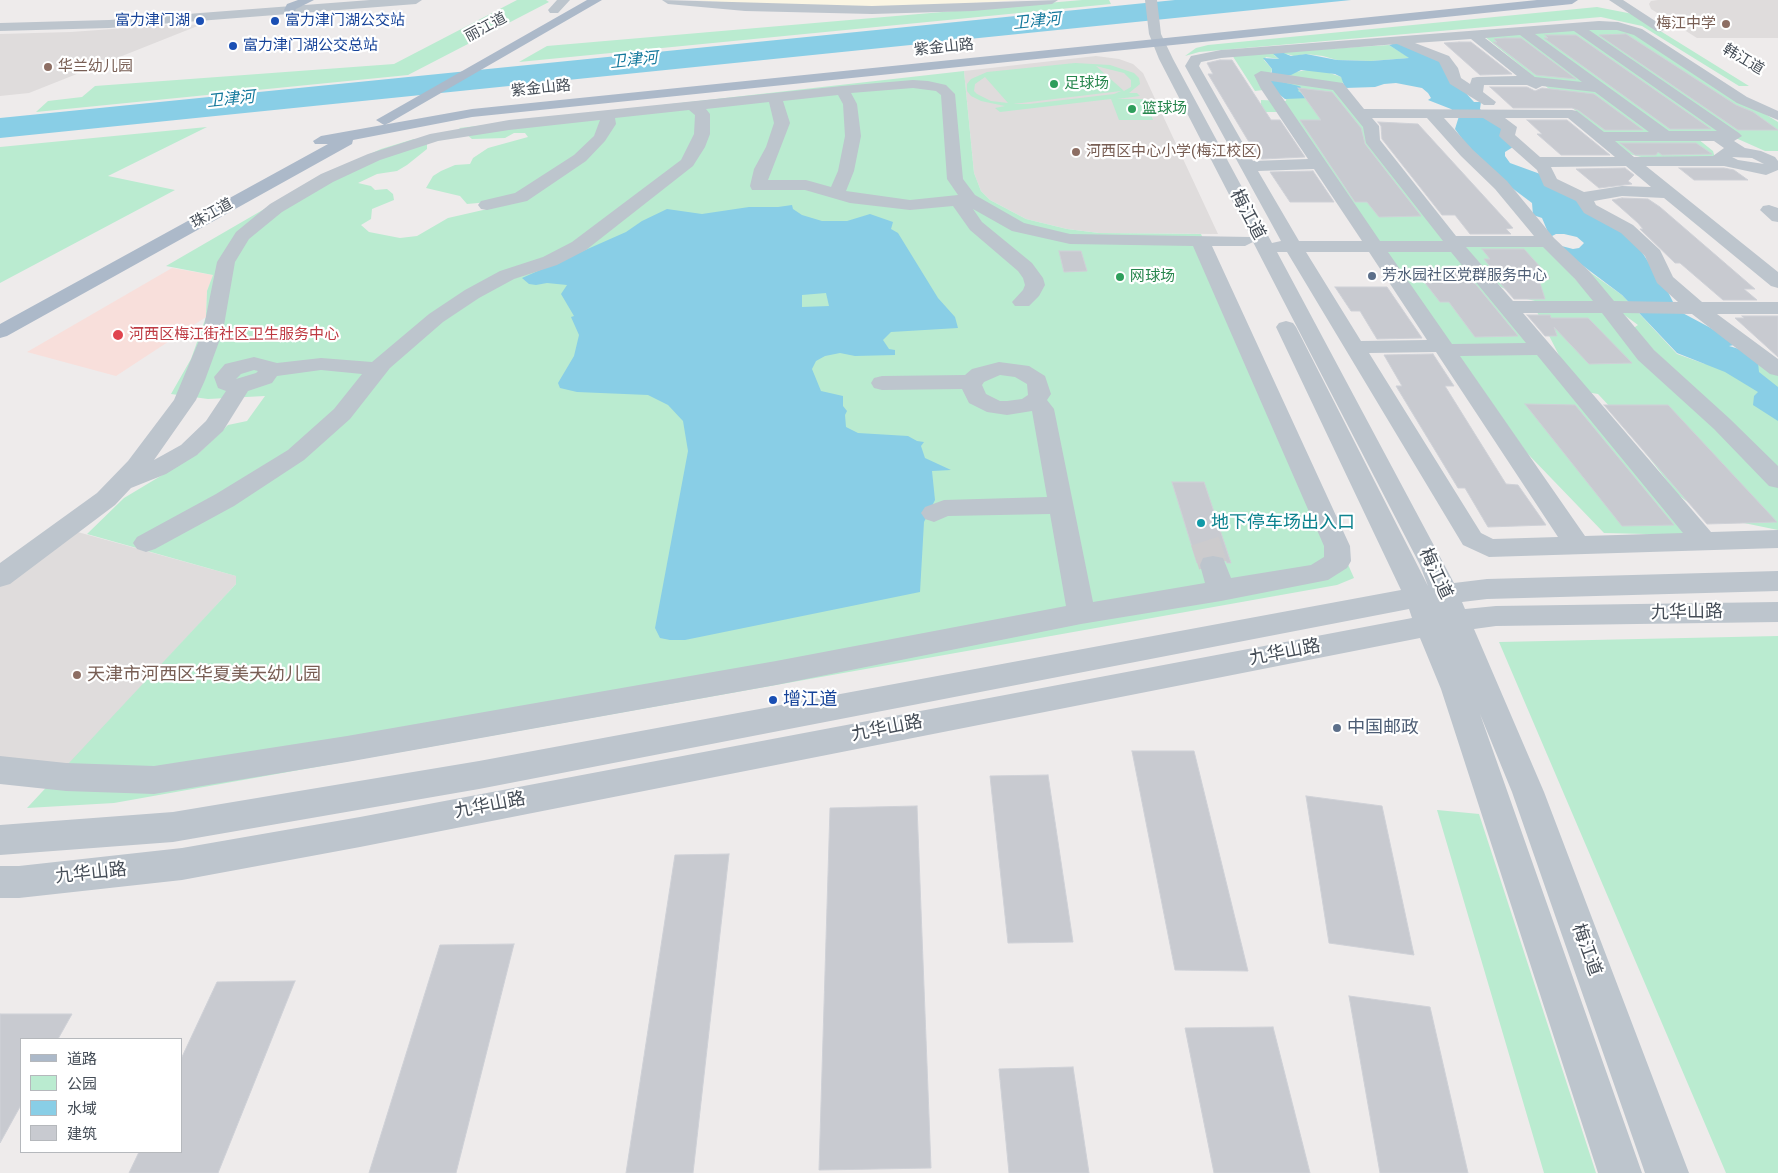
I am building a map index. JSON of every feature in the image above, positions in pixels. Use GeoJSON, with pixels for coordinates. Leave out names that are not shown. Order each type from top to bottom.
{"type":"FeatureCollection","features":[{"type":"Feature","properties":{"kind":"main road"},"geometry":{"type":"LineString","coordinates":[[308,5],[322,0]]}},
{"type":"Feature","properties":{"kind":"main road"},"geometry":{"type":"LineString","coordinates":[[573,7],[581,0]]}},
{"type":"Feature","properties":{"kind":"main road","name":"丽江道"},"geometry":{"type":"LineString","coordinates":[[494,43],[554,10],[596,0]]}},
{"type":"Feature","properties":{"kind":"main road","name":"紫金山路"},"geometry":{"type":"LineString","coordinates":[[389,109],[471,103],[1147,33],[1495,0]]}},
{"type":"Feature","properties":{"kind":"main road","name":"紫金山路"},"geometry":{"type":"LineString","coordinates":[[359,121],[489,111],[1147,33],[1572,0]]}},
{"type":"Feature","properties":{"kind":"main road","name":"丽江道"},"geometry":{"type":"LineString","coordinates":[[425,98],[478,68],[573,7]]}},
{"type":"Feature","properties":{"kind":"main road","name":"珠江道"},"geometry":{"type":"LineString","coordinates":[[0,318],[359,121],[425,98]]}},
{"type":"Feature","properties":{"kind":"main road","name":"珠江道"},"geometry":{"type":"LineString","coordinates":[[0,332],[359,121]]}},
{"type":"Feature","properties":{"kind":"street"},"geometry":{"type":"LineString","coordinates":[[0,25],[109,24],[375,0]]}},
{"type":"Feature","properties":{"kind":"street"},"geometry":{"type":"LineString","coordinates":[[308,5],[416,0]]}},
{"type":"Feature","properties":{"kind":"street"},"geometry":{"type":"LineString","coordinates":[[554,10],[564,0]]}},
{"type":"Feature","properties":{"kind":"street"},"geometry":{"type":"LineString","coordinates":[[668,0],[764,8],[872,10],[973,7],[1052,0]]}},
{"type":"Feature","properties":{"kind":"street","name":"梅江道"},"geometry":{"type":"LineString","coordinates":[[1152,0],[1147,33],[1528,792],[1667,1173]]}},
{"type":"Feature","properties":{"kind":"street"},"geometry":{"type":"LineString","coordinates":[[1615,0],[1672,35]]}},
{"type":"Feature","properties":{"kind":"street"},"geometry":{"type":"LineString","coordinates":[[1778,116],[1742,100],[1630,29],[1599,25],[1221,54],[1196,59],[1192,66],[1290,241],[1472,539],[1489,548],[1778,538]]}},
{"type":"Feature","properties":{"kind":"street"},"geometry":{"type":"LineString","coordinates":[[1577,27],[1734,136],[1599,137]]}},
{"type":"Feature","properties":{"kind":"street"},"geometry":{"type":"LineString","coordinates":[[1523,31],[1665,136]]}},
{"type":"Feature","properties":{"kind":"street"},"geometry":{"type":"LineString","coordinates":[[1473,34],[1778,282]]}},
{"type":"Feature","properties":{"kind":"street"},"geometry":{"type":"LineString","coordinates":[[1397,41],[1444,59],[1451,68],[1476,86],[1480,97],[1501,108],[1506,114]]}},
{"type":"Feature","properties":{"kind":"street"},"geometry":{"type":"LineString","coordinates":[[1578,546],[1268,90],[1261,76],[1338,86],[1371,126],[1372,140],[1452,241],[1705,542]]}},
{"type":"Feature","properties":{"kind":"street"},"geometry":{"type":"LineString","coordinates":[[1476,86],[1531,81],[1599,88],[1632,88],[1657,83],[1662,78],[1705,76]]}},
{"type":"Feature","properties":{"kind":"street"},"geometry":{"type":"LineString","coordinates":[[0,577],[106,499],[125,481],[186,400],[213,331],[226,262],[242,236],[276,208],[351,166],[435,137],[509,125],[608,114],[627,117],[693,106],[842,90],[913,84],[941,88],[948,94],[955,179],[976,226],[1025,268],[1033,278],[1035,285],[1032,292],[1022,302]]}},
{"type":"Feature","properties":{"kind":"street"},"geometry":{"type":"LineString","coordinates":[[836,194],[846,171],[853,136],[850,104],[842,90]]}},
{"type":"Feature","properties":{"kind":"street"},"geometry":{"type":"LineString","coordinates":[[775,97],[782,123],[774,147],[762,169],[758,186],[792,184],[836,194],[910,205],[964,199],[1018,227],[1053,236],[1116,241],[1548,242]]}},
{"type":"Feature","properties":{"kind":"street"},"geometry":{"type":"LineString","coordinates":[[146,543],[225,500],[296,455],[342,414],[378,369],[407,341],[436,318],[472,294],[507,275],[550,260],[580,246],[687,162],[697,147],[702,134],[703,114],[693,106]]}},
{"type":"Feature","properties":{"kind":"street"},"geometry":{"type":"LineString","coordinates":[[1362,113],[1572,114]]}},
{"type":"Feature","properties":{"kind":"street"},"geometry":{"type":"LineString","coordinates":[[487,205],[521,196],[580,158],[600,138],[608,124],[608,114]]}},
{"type":"Feature","properties":{"kind":"street"},"geometry":{"type":"LineString","coordinates":[[1432,114],[1513,198],[1548,242],[1582,275],[1646,355],[1722,424],[1778,480]]}},
{"type":"Feature","properties":{"kind":"street"},"geometry":{"type":"LineString","coordinates":[[1488,114],[1508,127],[1507,136],[1544,168],[1550,182],[1628,229],[1640,240],[1653,254],[1664,279],[1688,307],[1778,369]]}},
{"type":"Feature","properties":{"kind":"street"},"geometry":{"type":"LineString","coordinates":[[1717,136],[1739,151],[1774,165]]}},
{"type":"Feature","properties":{"kind":"street"},"geometry":{"type":"LineString","coordinates":[[1724,160],[1721,156],[1722,153],[1739,151]]}},
{"type":"Feature","properties":{"kind":"street"},"geometry":{"type":"LineString","coordinates":[[1538,162],[1724,160],[1750,169],[1774,165]]}},
{"type":"Feature","properties":{"kind":"street"},"geometry":{"type":"LineString","coordinates":[[1247,166],[1318,164]]}},
{"type":"Feature","properties":{"kind":"street"},"geometry":{"type":"LineString","coordinates":[[1553,203],[1586,203],[1599,196],[1622,191],[1669,193]]}},
{"type":"Feature","properties":{"kind":"street"},"geometry":{"type":"LineString","coordinates":[[1513,198],[1532,200]]}},
{"type":"Feature","properties":{"kind":"street"},"geometry":{"type":"LineString","coordinates":[[0,770],[66,777],[154,780],[347,749],[776,673],[1081,614],[1217,578],[1318,572],[1338,561],[1338,554],[1200,241]]}},
{"type":"Feature","properties":{"kind":"street","name":"梅江道"},"geometry":{"type":"LineString","coordinates":[[1251,242],[1433,565],[1437,609],[1471,733],[1620,1173]]}},
{"type":"Feature","properties":{"kind":"street"},"geometry":{"type":"LineString","coordinates":[[1508,307],[1778,308]]}},
{"type":"Feature","properties":{"kind":"street"},"geometry":{"type":"LineString","coordinates":[[1353,347],[1544,349]]}},
{"type":"Feature","properties":{"kind":"street"},"geometry":{"type":"LineString","coordinates":[[194,380],[260,381],[270,370],[321,364],[378,369]]}},
{"type":"Feature","properties":{"kind":"street"},"geometry":{"type":"LineString","coordinates":[[882,383],[972,382],[980,374],[989,370],[1005,368],[1021,371],[1036,381],[1040,387],[1040,394],[1036,400],[1018,408],[995,407],[977,398],[972,392],[972,382]]}},
{"type":"Feature","properties":{"kind":"street"},"geometry":{"type":"LineString","coordinates":[[125,481],[157,469],[190,450],[215,426],[233,382]]}},
{"type":"Feature","properties":{"kind":"street"},"geometry":{"type":"LineString","coordinates":[[1036,400],[1043,409],[1081,614]]}},
{"type":"Feature","properties":{"kind":"street"},"geometry":{"type":"LineString","coordinates":[[934,514],[944,508],[1061,505]]}},
{"type":"Feature","properties":{"kind":"street","name":"九华山路"},"geometry":{"type":"LineString","coordinates":[[0,882],[20,882],[182,864],[267,848],[1437,609],[1487,589],[1778,581]]}},
{"type":"Feature","properties":{"kind":"street","name":"九华山路"},"geometry":{"type":"LineString","coordinates":[[0,840],[164,828],[202,822],[1437,609],[1496,616],[1778,612]]}},
{"type":"Feature","properties":{"kind":"shaded area"},"geometry":{"type":"Polygon","coordinates":[[[696,0],[1020,0],[892,8],[696,0]]]}},
{"type":"Feature","properties":{"kind":"shaded area","name":"梅江中学"},"geometry":{"type":"Polygon","coordinates":[[[1778,0],[1778,38],[1697,38],[1651,9],[1649,4],[1651,1],[1778,0]]]}},
{"type":"Feature","properties":{"kind":"shaded area","name":"华兰幼儿园"},"geometry":{"type":"Polygon","coordinates":[[[181,24],[200,25],[29,93],[0,96],[0,34],[71,32],[181,24]]]}},
{"type":"Feature","properties":{"kind":"shaded area","name":"河西区中心小学(梅江校区)"},"geometry":{"type":"Polygon","coordinates":[[[1096,56],[1119,59],[1133,64],[1143,73],[1218,234],[1099,233],[1067,229],[1026,219],[990,200],[981,191],[974,173],[964,71],[1096,56]]]}},
{"type":"Feature","properties":{"kind":"shaded area","name":"河西区梅江街社区卫生服务中心"},"geometry":{"type":"Polygon","coordinates":[[[172,268],[213,275],[207,291],[206,317],[116,376],[27,352],[172,268]]]}},
{"type":"Feature","properties":{"kind":"shaded area","name":"天津市河西区华夏美天幼儿园"},"geometry":{"type":"Polygon","coordinates":[[[74,531],[236,576],[236,584],[70,764],[0,759],[0,587],[74,531]]]}},
{"type":"Feature","properties":{"kind":"green space"},"geometry":{"type":"Polygon","coordinates":[[[517,0],[546,0],[549,2],[408,75],[36,112],[48,101],[82,97],[95,86],[394,64],[517,0]]]}},
{"type":"Feature","properties":{"kind":"green space"},"geometry":{"type":"Polygon","coordinates":[[[1082,0],[1109,0],[1111,4],[519,62],[547,46],[1082,0]]]}},
{"type":"Feature","properties":{"kind":"green space"},"geometry":{"type":"Polygon","coordinates":[[[1597,7],[1633,14],[1749,86],[1739,86],[1642,26],[1601,17],[1199,52],[1185,56],[1196,48],[1208,45],[1597,7]]]}},
{"type":"Feature","properties":{"kind":"green space"},"geometry":{"type":"Polygon","coordinates":[[[1609,27],[1632,32],[1778,122],[1778,151],[1765,151],[1738,139],[1698,139],[1713,151],[1715,158],[1641,157],[1629,154],[1484,36],[1609,27]]]}},
{"type":"Feature","properties":{"kind":"green space"},"geometry":{"type":"Polygon","coordinates":[[[1389,45],[1410,58],[1371,61],[1337,60],[1323,56],[1306,54],[1294,56],[1287,54],[1274,55],[1279,59],[1266,57],[1264,60],[1272,69],[1270,74],[1274,80],[1275,75],[1308,70],[1324,71],[1341,77],[1344,82],[1336,86],[1688,535],[1604,533],[1526,452],[1288,112],[1232,112],[1261,105],[1261,100],[1286,101],[1287,87],[1255,91],[1232,55],[1389,45]]]}},
{"type":"Feature","properties":{"kind":"green space"},"geometry":{"type":"Polygon","coordinates":[[[1075,63],[1110,65],[1134,73],[1139,78],[1140,84],[1129,93],[1137,93],[1140,96],[1117,99],[1145,99],[1153,120],[1119,120],[1111,99],[1000,112],[995,108],[1005,106],[981,101],[971,96],[967,91],[967,84],[971,79],[987,72],[1075,63]],[[1096,66],[1124,91],[1131,87],[1131,80],[1124,73],[1096,66]],[[985,77],[975,84],[974,91],[977,94],[991,101],[1008,103],[985,77]],[[1121,91],[1013,104],[1029,104],[1114,94],[1121,91]]]}},
{"type":"Feature","properties":{"kind":"green space"},"geometry":{"type":"Polygon","coordinates":[[[964,71],[974,173],[981,191],[990,200],[1026,219],[1067,229],[1099,233],[1201,234],[1354,578],[1337,585],[114,803],[27,808],[236,584],[236,576],[87,534],[124,498],[199,453],[228,425],[247,421],[265,396],[208,399],[171,394],[191,359],[206,317],[207,291],[213,275],[166,266],[323,175],[381,149],[414,139],[427,144],[427,149],[397,171],[377,174],[358,183],[371,186],[375,190],[387,189],[393,194],[394,200],[372,209],[371,219],[361,225],[369,232],[400,238],[417,236],[448,218],[505,205],[489,202],[467,204],[460,196],[426,188],[433,176],[441,171],[455,165],[470,164],[473,158],[488,148],[528,137],[525,133],[514,133],[505,138],[472,139],[459,128],[964,71]]]}},
{"type":"Feature","properties":{"kind":"green space"},"geometry":{"type":"Polygon","coordinates":[[[207,127],[108,176],[175,190],[0,283],[0,147],[207,127]]]}},
{"type":"Feature","properties":{"kind":"green space"},"geometry":{"type":"Polygon","coordinates":[[[1462,244],[1545,244],[1577,281],[1778,476],[1778,530],[1705,515],[1677,494],[1612,409],[1598,394],[1586,392],[1567,371],[1536,310],[1543,303],[1527,299],[1501,287],[1462,244]]]}},
{"type":"Feature","properties":{"kind":"green space"},"geometry":{"type":"Polygon","coordinates":[[[1584,268],[1622,295],[1677,354],[1705,364],[1778,365],[1778,472],[1632,329],[1638,325],[1623,314],[1584,268]]]}},
{"type":"Feature","properties":{"kind":"green space"},"geometry":{"type":"Polygon","coordinates":[[[1778,636],[1778,1173],[1726,1173],[1499,642],[1778,636]]]}},
{"type":"Feature","properties":{"kind":"green space"},"geometry":{"type":"Polygon","coordinates":[[[1437,810],[1479,814],[1596,1173],[1544,1173],[1437,810]]]}},
{"type":"Feature","properties":{"kind":"water","name":"卫津河"},"geometry":{"type":"Polygon","coordinates":[[[1175,0],[1351,0],[0,138],[0,118],[1175,0]]]}},
{"type":"Feature","properties":{"kind":"water"},"geometry":{"type":"Polygon","coordinates":[[[1396,43],[1442,59],[1464,91],[1474,102],[1481,102],[1480,109],[1487,116],[1506,127],[1513,147],[1505,152],[1505,156],[1510,163],[1543,175],[1632,237],[1668,292],[1677,310],[1722,334],[1734,345],[1729,346],[1746,351],[1758,362],[1759,372],[1778,387],[1778,421],[1753,405],[1754,396],[1758,392],[1725,372],[1677,353],[1622,295],[1554,244],[1573,249],[1579,248],[1584,243],[1577,237],[1564,234],[1556,234],[1550,237],[1542,218],[1533,215],[1532,203],[1508,185],[1465,143],[1455,129],[1459,116],[1451,109],[1428,100],[1431,98],[1422,88],[1396,83],[1375,87],[1345,88],[1341,77],[1335,74],[1301,70],[1291,75],[1275,75],[1274,80],[1301,87],[1298,91],[1310,98],[1285,99],[1270,87],[1272,69],[1263,58],[1279,59],[1271,52],[1276,50],[1291,56],[1306,54],[1337,60],[1371,61],[1409,58],[1389,45],[1396,43]]]}},
{"type":"Feature","properties":{"kind":"water"},"geometry":{"type":"Polygon","coordinates":[[[792,205],[793,209],[802,215],[822,221],[847,221],[870,214],[893,222],[891,229],[898,233],[938,298],[955,317],[958,328],[891,332],[883,340],[889,349],[895,350],[895,355],[855,356],[840,353],[825,356],[816,361],[812,369],[821,391],[843,396],[843,406],[847,411],[845,415],[846,427],[858,433],[908,436],[917,441],[924,442],[921,446],[925,458],[951,470],[932,471],[935,500],[924,522],[920,592],[685,640],[660,638],[655,628],[688,451],[683,421],[668,405],[648,395],[577,392],[560,388],[558,383],[574,356],[579,335],[571,317],[574,316],[561,294],[567,285],[529,284],[522,278],[626,232],[642,221],[667,209],[702,214],[749,207],[792,205]],[[826,293],[802,295],[802,307],[829,306],[826,293]]]}},
{"type":"Feature","properties":{"kind":"building"},"geometry":{"type":"Polygon","coordinates":[[[1626,34],[1736,105],[1753,112],[1778,130],[1738,130],[1599,35],[1626,34]]]}},
{"type":"Feature","properties":{"kind":"building"},"geometry":{"type":"Polygon","coordinates":[[[1545,35],[1576,35],[1711,129],[1670,129],[1544,38],[1548,38],[1545,35]]]}},
{"type":"Feature","properties":{"kind":"building"},"geometry":{"type":"Polygon","coordinates":[[[1521,38],[1576,79],[1536,75],[1493,42],[1497,42],[1494,39],[1521,38]]]}},
{"type":"Feature","properties":{"kind":"building"},"geometry":{"type":"Polygon","coordinates":[[[1471,42],[1512,74],[1480,75],[1444,43],[1471,42]]]}},
{"type":"Feature","properties":{"kind":"building"},"geometry":{"type":"Polygon","coordinates":[[[1232,60],[1271,120],[1280,120],[1305,157],[1262,159],[1258,157],[1208,74],[1213,74],[1207,63],[1232,60]]]}},
{"type":"Feature","properties":{"kind":"building"},"geometry":{"type":"Polygon","coordinates":[[[1490,87],[1527,87],[1535,91],[1542,88],[1594,94],[1643,130],[1605,130],[1578,110],[1572,108],[1513,108],[1490,87]]]}},
{"type":"Feature","properties":{"kind":"building"},"geometry":{"type":"Polygon","coordinates":[[[1298,88],[1332,92],[1361,128],[1365,144],[1421,216],[1379,217],[1367,202],[1355,202],[1300,120],[1321,120],[1298,88]]]}},
{"type":"Feature","properties":{"kind":"building"},"geometry":{"type":"Polygon","coordinates":[[[1527,120],[1567,120],[1610,155],[1561,155],[1537,134],[1542,134],[1527,120]]]}},
{"type":"Feature","properties":{"kind":"building"},"geometry":{"type":"Polygon","coordinates":[[[1378,122],[1418,124],[1513,228],[1506,229],[1511,234],[1470,234],[1455,215],[1442,215],[1382,139],[1381,126],[1378,122]]]}},
{"type":"Feature","properties":{"kind":"building"},"geometry":{"type":"Polygon","coordinates":[[[1620,143],[1696,143],[1712,154],[1662,155],[1658,152],[1656,155],[1635,155],[1620,143]]]}},
{"type":"Feature","properties":{"kind":"building"},"geometry":{"type":"Polygon","coordinates":[[[1625,168],[1634,175],[1628,181],[1632,184],[1599,188],[1576,169],[1625,168]]]}},
{"type":"Feature","properties":{"kind":"building"},"geometry":{"type":"Polygon","coordinates":[[[1679,168],[1724,168],[1734,170],[1748,180],[1694,180],[1679,168]]]}},
{"type":"Feature","properties":{"kind":"building"},"geometry":{"type":"Polygon","coordinates":[[[1313,171],[1334,202],[1290,202],[1270,172],[1313,171]]]}},
{"type":"Feature","properties":{"kind":"building"},"geometry":{"type":"Polygon","coordinates":[[[1622,198],[1648,199],[1660,207],[1755,289],[1744,289],[1757,300],[1723,300],[1680,263],[1675,263],[1640,229],[1643,229],[1638,223],[1612,200],[1622,198]]]}},
{"type":"Feature","properties":{"kind":"building"},"geometry":{"type":"Polygon","coordinates":[[[1482,249],[1524,249],[1550,278],[1539,280],[1545,299],[1514,299],[1488,269],[1492,269],[1484,259],[1490,259],[1482,249]]]}},
{"type":"Feature","properties":{"kind":"building"},"geometry":{"type":"Polygon","coordinates":[[[1059,251],[1081,251],[1087,271],[1064,272],[1059,251]]]}},
{"type":"Feature","properties":{"kind":"building"},"geometry":{"type":"Polygon","coordinates":[[[1463,269],[1518,336],[1475,337],[1449,302],[1440,302],[1415,270],[1463,269]]]}},
{"type":"Feature","properties":{"kind":"building"},"geometry":{"type":"Polygon","coordinates":[[[1335,287],[1387,287],[1422,338],[1377,339],[1360,311],[1351,311],[1335,287]]]}},
{"type":"Feature","properties":{"kind":"building"},"geometry":{"type":"Polygon","coordinates":[[[1527,315],[1550,315],[1551,318],[1588,318],[1632,363],[1589,364],[1554,327],[1557,336],[1545,336],[1527,315]]]}},
{"type":"Feature","properties":{"kind":"building"},"geometry":{"type":"Polygon","coordinates":[[[1742,316],[1778,316],[1778,357],[1735,318],[1744,318],[1742,316]]]}},
{"type":"Feature","properties":{"kind":"building"},"geometry":{"type":"Polygon","coordinates":[[[1433,354],[1454,386],[1445,386],[1506,484],[1518,485],[1546,525],[1488,527],[1465,488],[1458,488],[1396,386],[1402,386],[1384,355],[1433,354]]]}},
{"type":"Feature","properties":{"kind":"building"},"geometry":{"type":"Polygon","coordinates":[[[1525,404],[1575,405],[1674,525],[1622,526],[1525,404]]]}},
{"type":"Feature","properties":{"kind":"building"},"geometry":{"type":"Polygon","coordinates":[[[1604,405],[1668,405],[1777,522],[1707,524],[1604,405]]]}},
{"type":"Feature","properties":{"kind":"building","name":"地下停车场出入口"},"geometry":{"type":"Polygon","coordinates":[[[1172,482],[1204,482],[1231,563],[1227,563],[1223,556],[1213,554],[1203,556],[1197,563],[1172,482]]]}},
{"type":"Feature","properties":{"kind":"building"},"geometry":{"type":"Polygon","coordinates":[[[1132,751],[1194,751],[1248,971],[1175,970],[1132,751]]]}},
{"type":"Feature","properties":{"kind":"building"},"geometry":{"type":"Polygon","coordinates":[[[1048,775],[1073,942],[1008,943],[990,776],[1048,775]]]}},
{"type":"Feature","properties":{"kind":"building"},"geometry":{"type":"Polygon","coordinates":[[[1306,796],[1382,806],[1414,955],[1329,943],[1306,796]]]}},
{"type":"Feature","properties":{"kind":"building"},"geometry":{"type":"Polygon","coordinates":[[[917,806],[931,1168],[819,1170],[830,808],[917,806]]]}},
{"type":"Feature","properties":{"kind":"building"},"geometry":{"type":"Polygon","coordinates":[[[729,854],[693,1173],[626,1173],[675,855],[729,854]]]}},
{"type":"Feature","properties":{"kind":"building"},"geometry":{"type":"Polygon","coordinates":[[[514,944],[456,1173],[369,1173],[440,945],[514,944]]]}},
{"type":"Feature","properties":{"kind":"building"},"geometry":{"type":"Polygon","coordinates":[[[295,981],[218,1173],[129,1173],[139,1153],[182,1153],[182,1057],[217,982],[295,981]]]}},
{"type":"Feature","properties":{"kind":"building"},"geometry":{"type":"Polygon","coordinates":[[[1349,996],[1430,1007],[1468,1173],[1380,1173],[1349,996]]]}},
{"type":"Feature","properties":{"kind":"building"},"geometry":{"type":"Polygon","coordinates":[[[0,1014],[72,1014],[59,1038],[20,1038],[20,1107],[0,1143],[0,1014]]]}},
{"type":"Feature","properties":{"kind":"building"},"geometry":{"type":"Polygon","coordinates":[[[1273,1027],[1310,1173],[1214,1173],[1185,1028],[1273,1027]]]}},
{"type":"Feature","properties":{"kind":"building"},"geometry":{"type":"Polygon","coordinates":[[[1073,1067],[1089,1173],[1009,1173],[999,1069],[1073,1067]]]}},
{"type":"Feature","properties":{"kind":"tunnel"},"geometry":{"type":"LineString","coordinates":[[1205,541],[1213,565]]}},
{"type":"Feature","properties":{"kind":"place","name":"富力津门湖"},"geometry":{"type":"Point","coordinates":[200,21]}},
{"type":"Feature","properties":{"kind":"place","name":"富力津门湖公交站"},"geometry":{"type":"Point","coordinates":[275,21]}},
{"type":"Feature","properties":{"kind":"place","name":"梅江中学"},"geometry":{"type":"Point","coordinates":[1726,24]}},
{"type":"Feature","properties":{"kind":"place","name":"富力津门湖公交总站"},"geometry":{"type":"Point","coordinates":[233,46]}},
{"type":"Feature","properties":{"kind":"place","name":"华兰幼儿园"},"geometry":{"type":"Point","coordinates":[48,67]}},
{"type":"Feature","properties":{"kind":"place","name":"足球场"},"geometry":{"type":"Point","coordinates":[1054,84]}},
{"type":"Feature","properties":{"kind":"place","name":"篮球场"},"geometry":{"type":"Point","coordinates":[1132,109]}},
{"type":"Feature","properties":{"kind":"place","name":"河西区中心小学(梅江校区)"},"geometry":{"type":"Point","coordinates":[1076,152]}},
{"type":"Feature","properties":{"kind":"place","name":"芳水园社区党群服务中心"},"geometry":{"type":"Point","coordinates":[1372,276]}},
{"type":"Feature","properties":{"kind":"place","name":"网球场"},"geometry":{"type":"Point","coordinates":[1120,277]}},
{"type":"Feature","properties":{"kind":"place","name":"河西区梅江街社区卫生服务中心"},"geometry":{"type":"Point","coordinates":[118,335]}},
{"type":"Feature","properties":{"kind":"place","name":"地下停车场出入口"},"geometry":{"type":"Point","coordinates":[1201,523]}},
{"type":"Feature","properties":{"kind":"place","name":"天津市河西区华夏美天幼儿园"},"geometry":{"type":"Point","coordinates":[77,675]}},
{"type":"Feature","properties":{"kind":"place","name":"增江道"},"geometry":{"type":"Point","coordinates":[773,700]}},
{"type":"Feature","properties":{"kind":"place","name":"中国邮政"},"geometry":{"type":"Point","coordinates":[1337,728]}}]}
